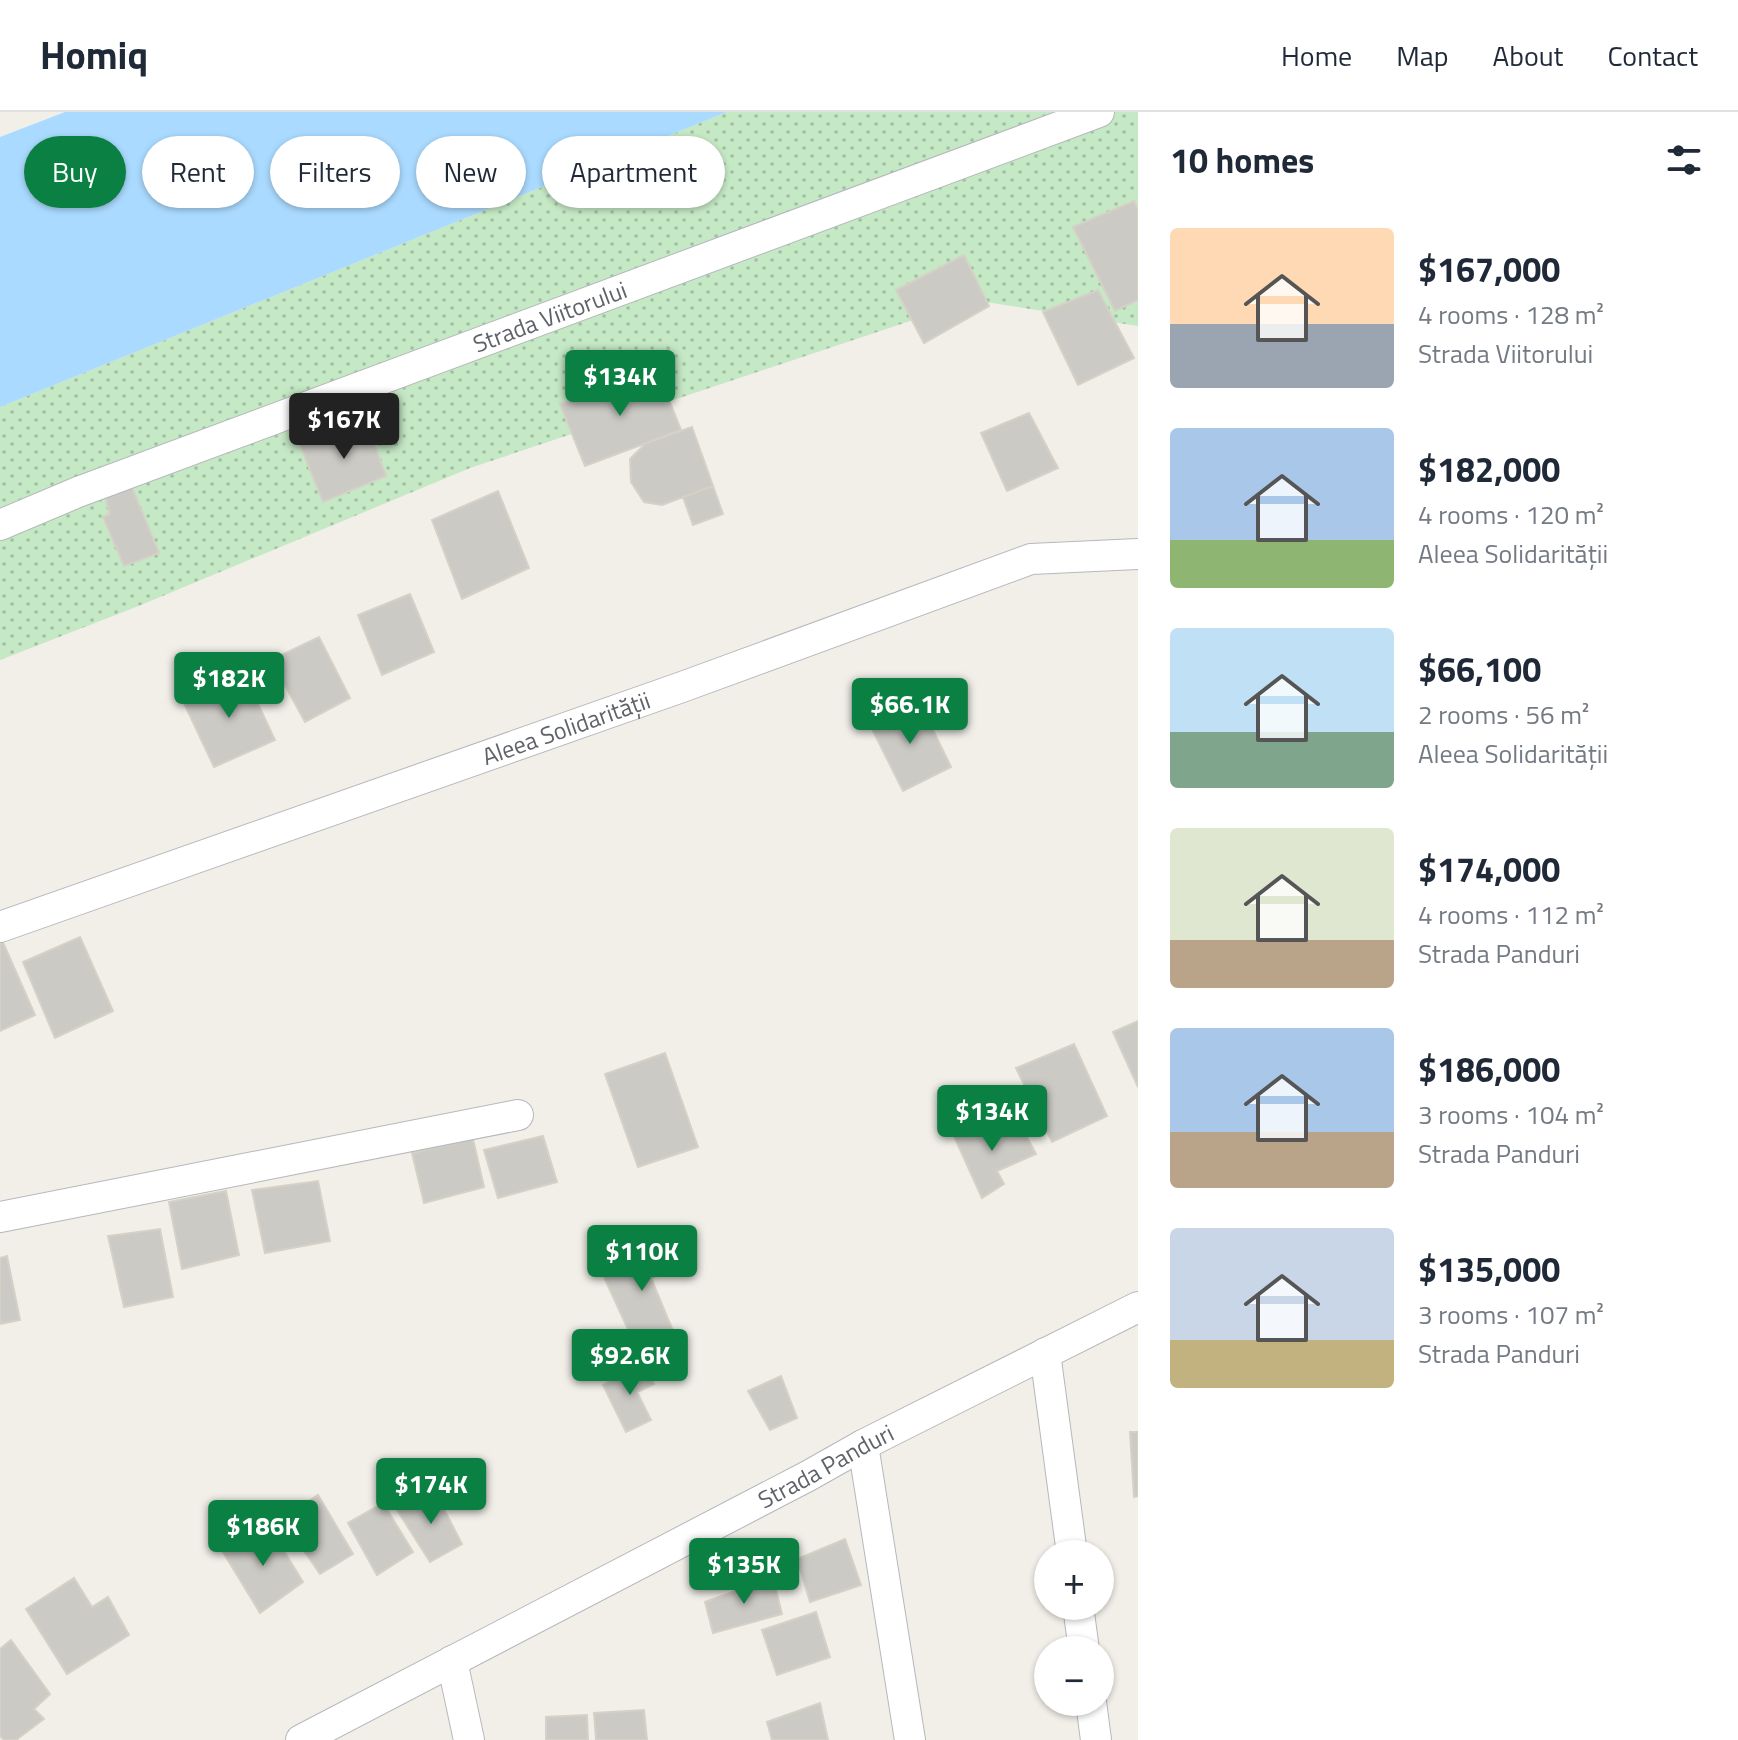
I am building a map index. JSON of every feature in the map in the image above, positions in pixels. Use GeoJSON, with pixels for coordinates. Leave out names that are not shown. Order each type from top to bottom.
{"type":"FeatureCollection","features":[{"type":"Feature","properties":{"kind":"street","name":"Strada Viitorului"},"geometry":{"type":"LineString","coordinates":[[0,525],[78,492],[1099,112]]}},
{"type":"Feature","properties":{"kind":"street","name":"Aleea Solidarității"},"geometry":{"type":"LineString","coordinates":[[0,927],[682,687],[1031,559],[1138,554]]}},
{"type":"Feature","properties":{"kind":"street"},"geometry":{"type":"LineString","coordinates":[[0,1217],[518,1115]]}},
{"type":"Feature","properties":{"kind":"street","name":"Strada Panduri"},"geometry":{"type":"LineString","coordinates":[[301,1740],[863,1445],[1138,1307]]}},
{"type":"Feature","properties":{"kind":"street"},"geometry":{"type":"LineString","coordinates":[[1045,1353],[1070,1540]]}},
{"type":"Feature","properties":{"kind":"street"},"geometry":{"type":"LineString","coordinates":[[863,1445],[910,1740]]}},
{"type":"Feature","properties":{"kind":"street"},"geometry":{"type":"LineString","coordinates":[[452,1661],[469,1740]]}},
{"type":"Feature","properties":{"kind":"street"},"geometry":{"type":"LineString","coordinates":[[1093,1716],[1096,1740]]}},
{"type":"Feature","properties":{"kind":"green space"},"geometry":{"type":"Polygon","coordinates":[[[727,112],[1138,112],[1138,326],[973,300],[470,468],[141,605],[0,660],[0,407],[490,208],[526,208],[526,194],[542,187],[542,208],[725,208],[725,136],[668,136],[727,112]]]}},
{"type":"Feature","properties":{"kind":"water"},"geometry":{"type":"Polygon","coordinates":[[[65,112],[727,112],[668,136],[542,136],[542,187],[526,194],[526,136],[416,136],[416,208],[490,208],[0,407],[0,137],[65,112]]]}},
{"type":"Feature","properties":{"kind":"building"},"geometry":{"type":"Polygon","coordinates":[[[1134,201],[1138,209],[1138,300],[1115,311],[1073,227],[1134,201]]]}},
{"type":"Feature","properties":{"kind":"building"},"geometry":{"type":"Polygon","coordinates":[[[964,255],[989,306],[924,343],[896,290],[964,255]]]}},
{"type":"Feature","properties":{"kind":"building"},"geometry":{"type":"Polygon","coordinates":[[[1098,290],[1134,358],[1078,385],[1043,312],[1098,290]]]}},
{"type":"Feature","properties":{"kind":"building"},"geometry":{"type":"Polygon","coordinates":[[[657,370],[681,430],[585,466],[560,404],[657,370]]]}},
{"type":"Feature","properties":{"kind":"building"},"geometry":{"type":"Polygon","coordinates":[[[1029,413],[1058,468],[1007,491],[981,433],[1029,413]]]}},
{"type":"Feature","properties":{"kind":"building"},"geometry":{"type":"Polygon","coordinates":[[[366,420],[386,476],[323,502],[300,445],[366,420]]]}},
{"type":"Feature","properties":{"kind":"building"},"geometry":{"type":"Polygon","coordinates":[[[692,427],[713,486],[662,505],[644,502],[631,482],[630,459],[646,443],[692,427]]]}},
{"type":"Feature","properties":{"kind":"building"},"geometry":{"type":"Polygon","coordinates":[[[131,485],[159,553],[124,566],[103,517],[110,514],[105,497],[131,485]]]}},
{"type":"Feature","properties":{"kind":"building"},"geometry":{"type":"Polygon","coordinates":[[[713,486],[723,514],[693,525],[683,497],[713,486]]]}},
{"type":"Feature","properties":{"kind":"building"},"geometry":{"type":"Polygon","coordinates":[[[498,491],[529,568],[462,599],[432,520],[498,491]]]}},
{"type":"Feature","properties":{"kind":"building"},"geometry":{"type":"Polygon","coordinates":[[[410,594],[434,652],[382,675],[358,615],[410,594]]]}},
{"type":"Feature","properties":{"kind":"building"},"geometry":{"type":"Polygon","coordinates":[[[319,637],[350,698],[305,722],[271,660],[319,637]]]}},
{"type":"Feature","properties":{"kind":"building"},"geometry":{"type":"Polygon","coordinates":[[[244,674],[275,740],[214,767],[183,701],[244,674]]]}},
{"type":"Feature","properties":{"kind":"building"},"geometry":{"type":"Polygon","coordinates":[[[920,703],[951,767],[903,791],[869,723],[920,703]]]}},
{"type":"Feature","properties":{"kind":"building"},"geometry":{"type":"Polygon","coordinates":[[[80,937],[113,1011],[55,1038],[23,962],[80,937]]]}},
{"type":"Feature","properties":{"kind":"building"},"geometry":{"type":"Polygon","coordinates":[[[0,941],[35,1015],[0,1031],[0,941]]]}},
{"type":"Feature","properties":{"kind":"building"},"geometry":{"type":"Polygon","coordinates":[[[1138,1021],[1138,1087],[1113,1032],[1138,1021]]]}},
{"type":"Feature","properties":{"kind":"building"},"geometry":{"type":"Polygon","coordinates":[[[1074,1044],[1107,1116],[1052,1142],[1016,1068],[1074,1044]]]}},
{"type":"Feature","properties":{"kind":"building"},"geometry":{"type":"Polygon","coordinates":[[[665,1053],[698,1147],[638,1167],[605,1074],[665,1053]]]}},
{"type":"Feature","properties":{"kind":"building"},"geometry":{"type":"Polygon","coordinates":[[[976,1119],[983,1137],[1019,1122],[1036,1154],[997,1171],[1004,1184],[982,1198],[952,1132],[976,1119]]]}},
{"type":"Feature","properties":{"kind":"building"},"geometry":{"type":"Polygon","coordinates":[[[543,1136],[557,1182],[498,1198],[484,1150],[543,1136]]]}},
{"type":"Feature","properties":{"kind":"building"},"geometry":{"type":"Polygon","coordinates":[[[473,1139],[484,1187],[424,1203],[412,1153],[473,1139]]]}},
{"type":"Feature","properties":{"kind":"building"},"geometry":{"type":"Polygon","coordinates":[[[318,1181],[330,1241],[265,1253],[252,1190],[318,1181]]]}},
{"type":"Feature","properties":{"kind":"building"},"geometry":{"type":"Polygon","coordinates":[[[226,1191],[239,1255],[182,1269],[169,1202],[226,1191]]]}},
{"type":"Feature","properties":{"kind":"building"},"geometry":{"type":"Polygon","coordinates":[[[160,1229],[173,1297],[124,1307],[108,1236],[160,1229]]]}},
{"type":"Feature","properties":{"kind":"building"},"geometry":{"type":"Polygon","coordinates":[[[662,1232],[679,1266],[651,1278],[678,1343],[642,1360],[598,1264],[662,1232]]]}},
{"type":"Feature","properties":{"kind":"building"},"geometry":{"type":"Polygon","coordinates":[[[7,1256],[20,1320],[0,1324],[0,1258],[7,1256]]]}},
{"type":"Feature","properties":{"kind":"building"},"geometry":{"type":"Polygon","coordinates":[[[644,1364],[654,1384],[637,1392],[651,1420],[626,1432],[603,1385],[644,1364]]]}},
{"type":"Feature","properties":{"kind":"building"},"geometry":{"type":"Polygon","coordinates":[[[781,1376],[797,1418],[770,1430],[748,1391],[781,1376]]]}},
{"type":"Feature","properties":{"kind":"building"},"geometry":{"type":"Polygon","coordinates":[[[1130,1432],[1138,1432],[1138,1496],[1134,1497],[1130,1432]]]}},
{"type":"Feature","properties":{"kind":"building"},"geometry":{"type":"Polygon","coordinates":[[[435,1492],[462,1544],[430,1562],[397,1510],[435,1492]]]}},
{"type":"Feature","properties":{"kind":"building"},"geometry":{"type":"Polygon","coordinates":[[[318,1495],[353,1554],[320,1574],[282,1519],[318,1495]]]}},
{"type":"Feature","properties":{"kind":"building"},"geometry":{"type":"Polygon","coordinates":[[[383,1503],[413,1552],[377,1575],[348,1523],[383,1503]]]}},
{"type":"Feature","properties":{"kind":"building"},"geometry":{"type":"Polygon","coordinates":[[[268,1525],[303,1582],[260,1613],[223,1552],[268,1525]]]}},
{"type":"Feature","properties":{"kind":"building"},"geometry":{"type":"Polygon","coordinates":[[[845,1539],[861,1585],[810,1602],[797,1559],[845,1539]]]}},
{"type":"Feature","properties":{"kind":"building"},"geometry":{"type":"Polygon","coordinates":[[[74,1578],[92,1607],[108,1597],[129,1635],[67,1674],[26,1609],[74,1578]]]}},
{"type":"Feature","properties":{"kind":"building"},"geometry":{"type":"Polygon","coordinates":[[[773,1578],[782,1614],[713,1633],[705,1602],[773,1578]]]}},
{"type":"Feature","properties":{"kind":"building"},"geometry":{"type":"Polygon","coordinates":[[[816,1612],[830,1657],[777,1675],[762,1630],[816,1612]]]}},
{"type":"Feature","properties":{"kind":"building"},"geometry":{"type":"Polygon","coordinates":[[[11,1640],[50,1694],[34,1709],[44,1719],[16,1740],[4,1740],[0,1736],[0,1649],[11,1640]]]}},
{"type":"Feature","properties":{"kind":"building"},"geometry":{"type":"Polygon","coordinates":[[[820,1703],[828,1740],[772,1740],[767,1722],[820,1703]]]}},
{"type":"Feature","properties":{"kind":"building"},"geometry":{"type":"Polygon","coordinates":[[[644,1710],[647,1740],[596,1740],[594,1713],[644,1710]]]}},
{"type":"Feature","properties":{"kind":"building"},"geometry":{"type":"Polygon","coordinates":[[[587,1715],[588,1740],[546,1740],[546,1717],[587,1715]]]}}]}
